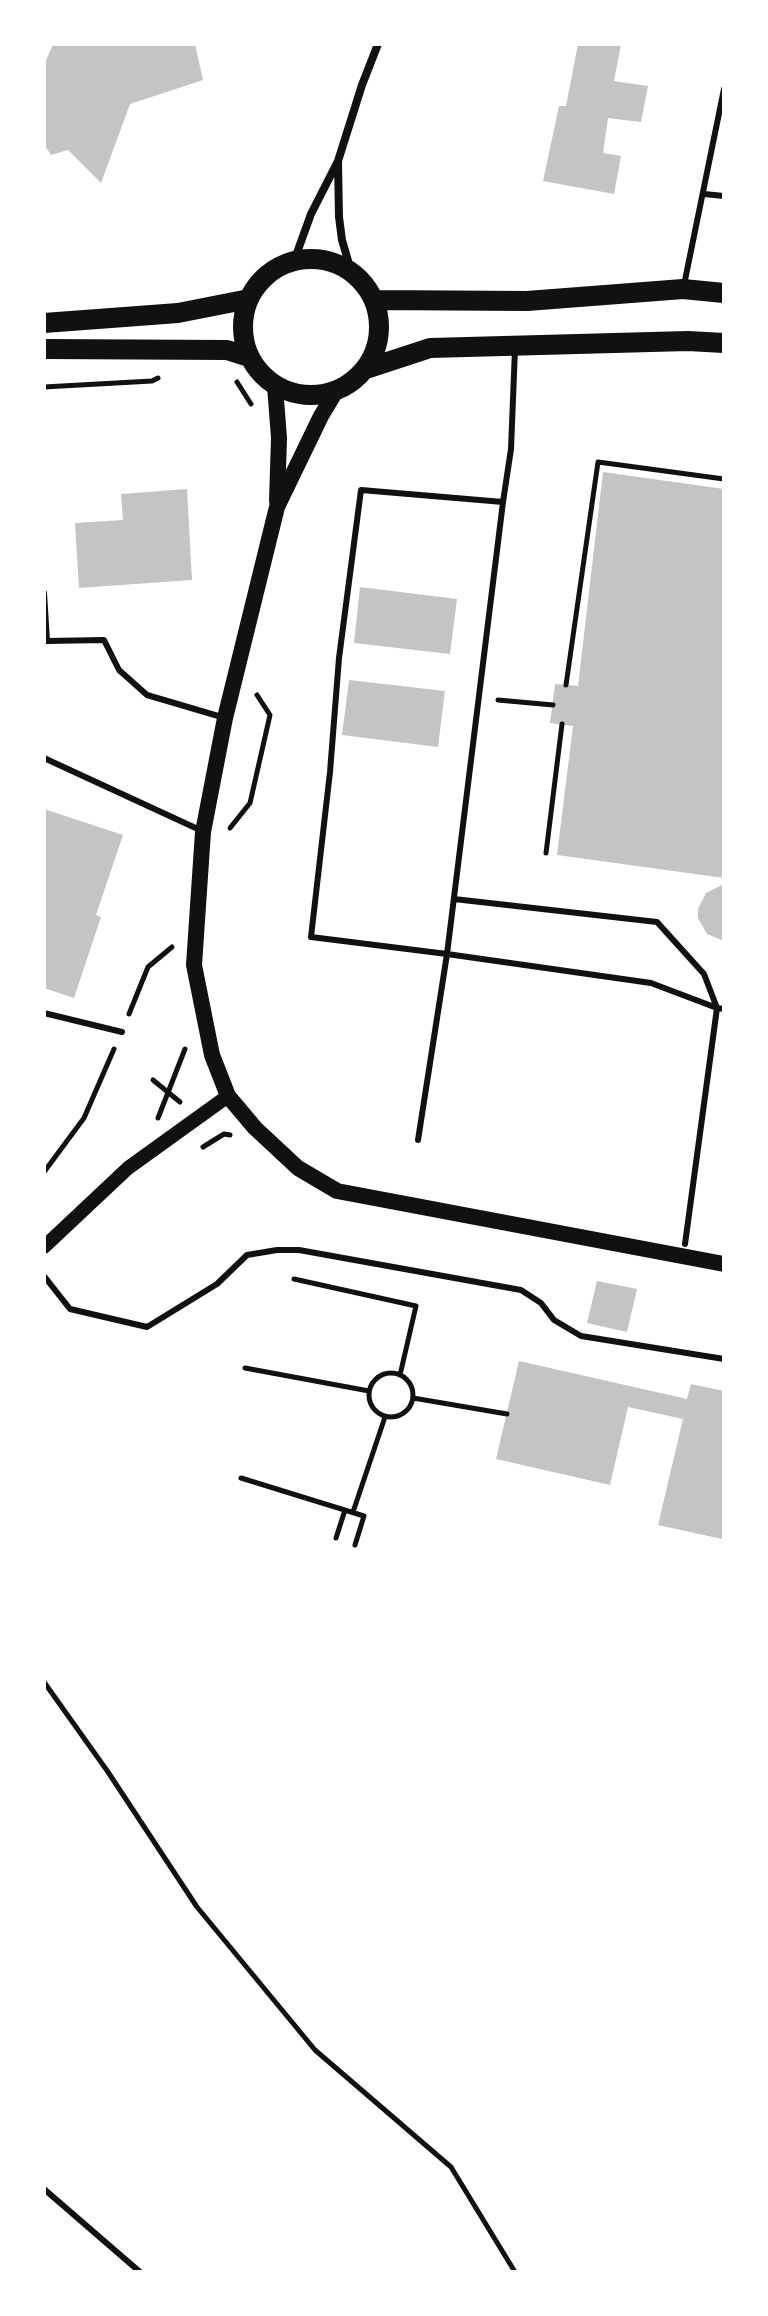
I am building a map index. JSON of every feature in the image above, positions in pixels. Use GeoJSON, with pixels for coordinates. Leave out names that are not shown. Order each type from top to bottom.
{"type":"FeatureCollection","features":[{"type":"Feature","properties":{"kind":"main road"},"geometry":{"type":"LineString","coordinates":[[314,259],[334,262],[351,271],[365,284],[379,317],[380,335],[366,369],[353,382],[336,391],[316,396],[294,394],[275,386],[260,374],[249,357],[243,338],[243,318],[249,299],[267,275],[294,261],[314,259]]}},
{"type":"Feature","properties":{"kind":"main road"},"geometry":{"type":"LineString","coordinates":[[374,300],[527,301],[683,289],[724,293]]}},
{"type":"Feature","properties":{"kind":"main road"},"geometry":{"type":"LineString","coordinates":[[44,323],[178,313],[249,299]]}},
{"type":"Feature","properties":{"kind":"main road"},"geometry":{"type":"LineString","coordinates":[[366,369],[430,348],[688,341],[724,343]]}},
{"type":"Feature","properties":{"kind":"main road"},"geometry":{"type":"LineString","coordinates":[[44,349],[227,350],[249,357]]}},
{"type":"Feature","properties":{"kind":"main road"},"geometry":{"type":"LineString","coordinates":[[275,386],[279,438],[277,507]]}},
{"type":"Feature","properties":{"kind":"main road"},"geometry":{"type":"LineString","coordinates":[[336,391],[277,507],[225,718],[203,832],[194,965],[212,1055],[228,1096],[255,1128],[298,1168],[337,1191],[724,1264]]}},
{"type":"Feature","properties":{"kind":"street"},"geometry":{"type":"LineString","coordinates":[[294,261],[311,214],[338,161],[378,44]]}},
{"type":"Feature","properties":{"kind":"street"},"geometry":{"type":"LineString","coordinates":[[338,161],[339,217],[351,271]]}},
{"type":"Feature","properties":{"kind":"street"},"geometry":{"type":"LineString","coordinates":[[44,1247],[128,1168],[228,1096]]}},
{"type":"Feature","properties":{"kind":"lane"},"geometry":{"type":"LineString","coordinates":[[683,289],[724,89]]}},
{"type":"Feature","properties":{"kind":"lane"},"geometry":{"type":"LineString","coordinates":[[704,194],[724,196]]}},
{"type":"Feature","properties":{"kind":"lane"},"geometry":{"type":"LineString","coordinates":[[418,1140],[447,954],[511,449],[515,345]]}},
{"type":"Feature","properties":{"kind":"lane"},"geometry":{"type":"LineString","coordinates":[[503,502],[361,490],[339,658],[330,772],[311,937],[651,983],[720,1009]]}},
{"type":"Feature","properties":{"kind":"lane"},"geometry":{"type":"LineString","coordinates":[[44,593],[47,641],[104,640],[119,670],[147,695],[225,718]]}},
{"type":"Feature","properties":{"kind":"lane"},"geometry":{"type":"LineString","coordinates":[[44,758],[203,832]]}},
{"type":"Feature","properties":{"kind":"lane"},"geometry":{"type":"LineString","coordinates":[[454,899],[657,922],[704,974],[720,1009],[685,1244]]}},
{"type":"Feature","properties":{"kind":"lane"},"geometry":{"type":"LineString","coordinates":[[44,1013],[122,1032]]}},
{"type":"Feature","properties":{"kind":"lane"},"geometry":{"type":"LineString","coordinates":[[44,1276],[70,1309],[147,1327],[217,1284],[247,1255],[299,1250],[521,1290],[541,1303],[554,1320],[581,1336],[724,1359]]}},
{"type":"Feature","properties":{"kind":"lane"},"geometry":{"type":"LineString","coordinates":[[44,2189],[140,2272]]}},
{"type":"Feature","properties":{"kind":"path"},"geometry":{"type":"LineString","coordinates":[[44,387],[152,381],[164,375]]}},
{"type":"Feature","properties":{"kind":"path"},"geometry":{"type":"LineString","coordinates":[[234,380],[243,389],[255,411]]}},
{"type":"Feature","properties":{"kind":"path"},"geometry":{"type":"LineString","coordinates":[[566,685],[598,462],[724,479]]}},
{"type":"Feature","properties":{"kind":"path"},"geometry":{"type":"LineString","coordinates":[[479,698],[553,705]]}},
{"type":"Feature","properties":{"kind":"path"},"geometry":{"type":"LineString","coordinates":[[546,853],[562,724]]}},
{"type":"Feature","properties":{"kind":"path"},"geometry":{"type":"LineString","coordinates":[[175,943],[177,958]]}},
{"type":"Feature","properties":{"kind":"path"},"geometry":{"type":"LineString","coordinates":[[157,1120],[187,1042]]}},
{"type":"Feature","properties":{"kind":"path"},"geometry":{"type":"LineString","coordinates":[[153,1080],[183,1104],[189,1095]]}},
{"type":"Feature","properties":{"kind":"path"},"geometry":{"type":"LineString","coordinates":[[203,1147],[224,1134],[242,1139]]}},
{"type":"Feature","properties":{"kind":"path"},"geometry":{"type":"LineString","coordinates":[[294,1279],[416,1306],[400,1375]]}},
{"type":"Feature","properties":{"kind":"path"},"geometry":{"type":"LineString","coordinates":[[245,1368],[369,1391]]}},
{"type":"Feature","properties":{"kind":"path"},"geometry":{"type":"LineString","coordinates":[[400,1375],[410,1384],[413,1398],[406,1412],[385,1417],[371,1404],[369,1391],[381,1376],[400,1375]]}},
{"type":"Feature","properties":{"kind":"path"},"geometry":{"type":"LineString","coordinates":[[413,1398],[507,1414]]}},
{"type":"Feature","properties":{"kind":"path"},"geometry":{"type":"LineString","coordinates":[[353,1512],[385,1417]]}},
{"type":"Feature","properties":{"kind":"path"},"geometry":{"type":"LineString","coordinates":[[241,1478],[364,1516],[355,1545]]}},
{"type":"Feature","properties":{"kind":"path"},"geometry":{"type":"LineString","coordinates":[[336,1538],[345,1510]]}},
{"type":"Feature","properties":{"kind":"path"},"geometry":{"type":"LineString","coordinates":[[44,1682],[197,1907],[315,2050],[451,2167],[515,2272]]}},
{"type":"Feature","properties":{"kind":"building"},"geometry":{"type":"Polygon","coordinates":[[[53,44],[195,44],[203,80],[130,104],[101,183],[68,150],[51,155],[44,144],[44,65],[53,44]]]}},
{"type":"Feature","properties":{"kind":"building"},"geometry":{"type":"Polygon","coordinates":[[[578,44],[621,44],[614,81],[648,86],[641,122],[608,118],[603,153],[621,156],[614,194],[543,181],[559,106],[566,106],[578,44]]]}},
{"type":"Feature","properties":{"kind":"building"},"geometry":{"type":"Polygon","coordinates":[[[603,472],[724,489],[724,878],[557,855],[573,726],[550,723],[555,684],[578,686],[603,472]]]}},
{"type":"Feature","properties":{"kind":"building"},"geometry":{"type":"Polygon","coordinates":[[[187,489],[192,580],[79,588],[75,523],[123,520],[121,494],[187,489]]]}},
{"type":"Feature","properties":{"kind":"building"},"geometry":{"type":"Polygon","coordinates":[[[360,587],[457,599],[450,654],[354,643],[360,587]]]}},
{"type":"Feature","properties":{"kind":"building"},"geometry":{"type":"Polygon","coordinates":[[[349,680],[445,691],[438,747],[342,735],[349,680]]]}},
{"type":"Feature","properties":{"kind":"building"},"geometry":{"type":"Polygon","coordinates":[[[44,809],[123,835],[96,915],[101,917],[74,998],[44,988],[44,809]]]}},
{"type":"Feature","properties":{"kind":"building"},"geometry":{"type":"Polygon","coordinates":[[[724,884],[724,941],[707,934],[698,918],[698,909],[706,893],[724,884]]]}},
{"type":"Feature","properties":{"kind":"building"},"geometry":{"type":"Polygon","coordinates":[[[597,1281],[637,1289],[627,1332],[587,1323],[597,1281]]]}},
{"type":"Feature","properties":{"kind":"building"},"geometry":{"type":"Polygon","coordinates":[[[519,1361],[687,1399],[691,1384],[724,1391],[722,1539],[658,1525],[683,1419],[628,1407],[610,1485],[496,1459],[519,1361]]]}}]}
